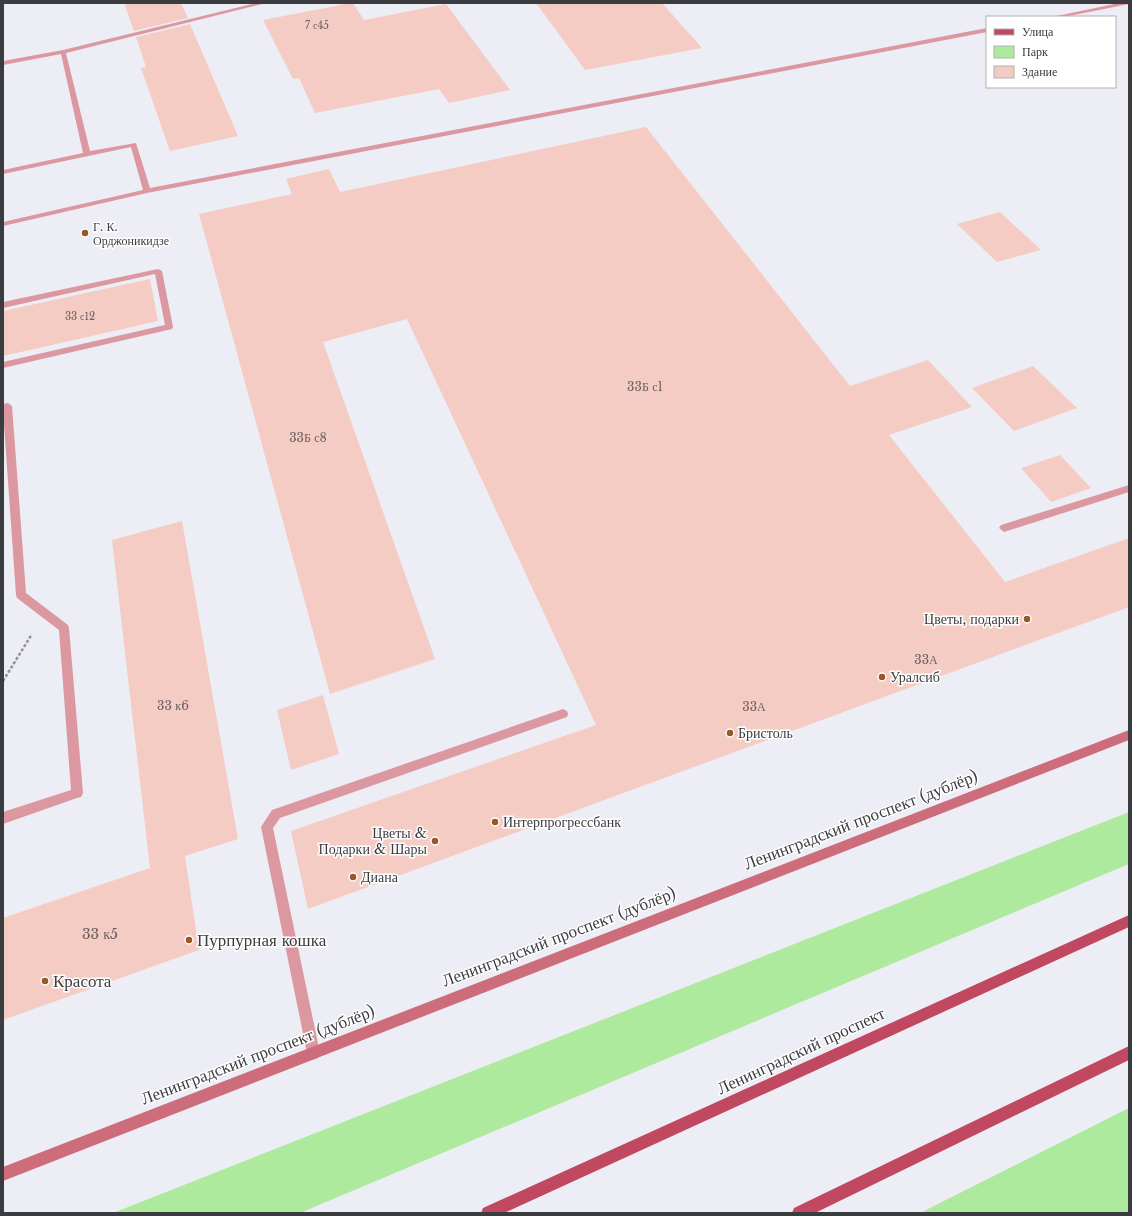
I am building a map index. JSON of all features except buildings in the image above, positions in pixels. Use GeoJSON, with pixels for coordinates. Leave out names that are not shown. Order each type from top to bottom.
{"type":"FeatureCollection","features":[{"type":"Feature","properties":{"kind":"main road","name":"Ленинградский проспект (дублёр)"},"geometry":{"type":"LineString","coordinates":[[3,1174],[1129,735]]}},
{"type":"Feature","properties":{"kind":"main road","name":"Ленинградский проспект"},"geometry":{"type":"LineString","coordinates":[[488,1213],[1129,921]]}},
{"type":"Feature","properties":{"kind":"main road"},"geometry":{"type":"LineString","coordinates":[[799,1213],[1129,1053]]}},
{"type":"Feature","properties":{"kind":"lane"},"geometry":{"type":"LineString","coordinates":[[3,63],[63,52],[263,3]]}},
{"type":"Feature","properties":{"kind":"lane"},"geometry":{"type":"LineString","coordinates":[[1060,16],[1128,3]]}},
{"type":"Feature","properties":{"kind":"lane"},"geometry":{"type":"LineString","coordinates":[[3,224],[147,191],[986,30]]}},
{"type":"Feature","properties":{"kind":"lane"},"geometry":{"type":"LineString","coordinates":[[63,52],[87,154]]}},
{"type":"Feature","properties":{"kind":"lane"},"geometry":{"type":"LineString","coordinates":[[3,172],[134,144],[147,191]]}},
{"type":"Feature","properties":{"kind":"lane"},"geometry":{"type":"LineString","coordinates":[[3,305],[158,271],[169,327],[3,365]]}},
{"type":"Feature","properties":{"kind":"lane"},"geometry":{"type":"LineString","coordinates":[[3,408],[8,406],[21,596],[64,628],[77,793],[3,818]]}},
{"type":"Feature","properties":{"kind":"lane"},"geometry":{"type":"LineString","coordinates":[[1004,528],[1129,488]]}},
{"type":"Feature","properties":{"kind":"lane"},"geometry":{"type":"LineString","coordinates":[[313,1052],[267,827],[276,814],[563,714]]}},
{"type":"Feature","properties":{"kind":"path"},"geometry":{"type":"LineString","coordinates":[[3,681],[45,613]]}},
{"type":"Feature","properties":{"kind":"green space"},"geometry":{"type":"Polygon","coordinates":[[[1129,812],[1129,864],[300,1213],[113,1213],[1129,812]]]}},
{"type":"Feature","properties":{"kind":"green space"},"geometry":{"type":"Polygon","coordinates":[[[1129,1108],[1129,1213],[920,1213],[1129,1108]]]}},
{"type":"Feature","properties":{"kind":"place","name":"Г. К. Орджоникидзе"},"geometry":{"type":"Point","coordinates":[85,233]}},
{"type":"Feature","properties":{"kind":"place","name":"Цветы, подарки"},"geometry":{"type":"Point","coordinates":[1027,619]}},
{"type":"Feature","properties":{"kind":"place","name":"Уралсиб"},"geometry":{"type":"Point","coordinates":[882,677]}},
{"type":"Feature","properties":{"kind":"place","name":"Бристоль"},"geometry":{"type":"Point","coordinates":[730,733]}},
{"type":"Feature","properties":{"kind":"place","name":"Интерпрогрессбанк"},"geometry":{"type":"Point","coordinates":[495,822]}},
{"type":"Feature","properties":{"kind":"place","name":"Цветы & Подарки & Шары"},"geometry":{"type":"Point","coordinates":[435,841]}},
{"type":"Feature","properties":{"kind":"place","name":"Диана"},"geometry":{"type":"Point","coordinates":[353,877]}},
{"type":"Feature","properties":{"kind":"place","name":"Пурпурная кошка"},"geometry":{"type":"Point","coordinates":[189,940]}},
{"type":"Feature","properties":{"kind":"place","name":"Красота"},"geometry":{"type":"Point","coordinates":[45,981]}}]}
